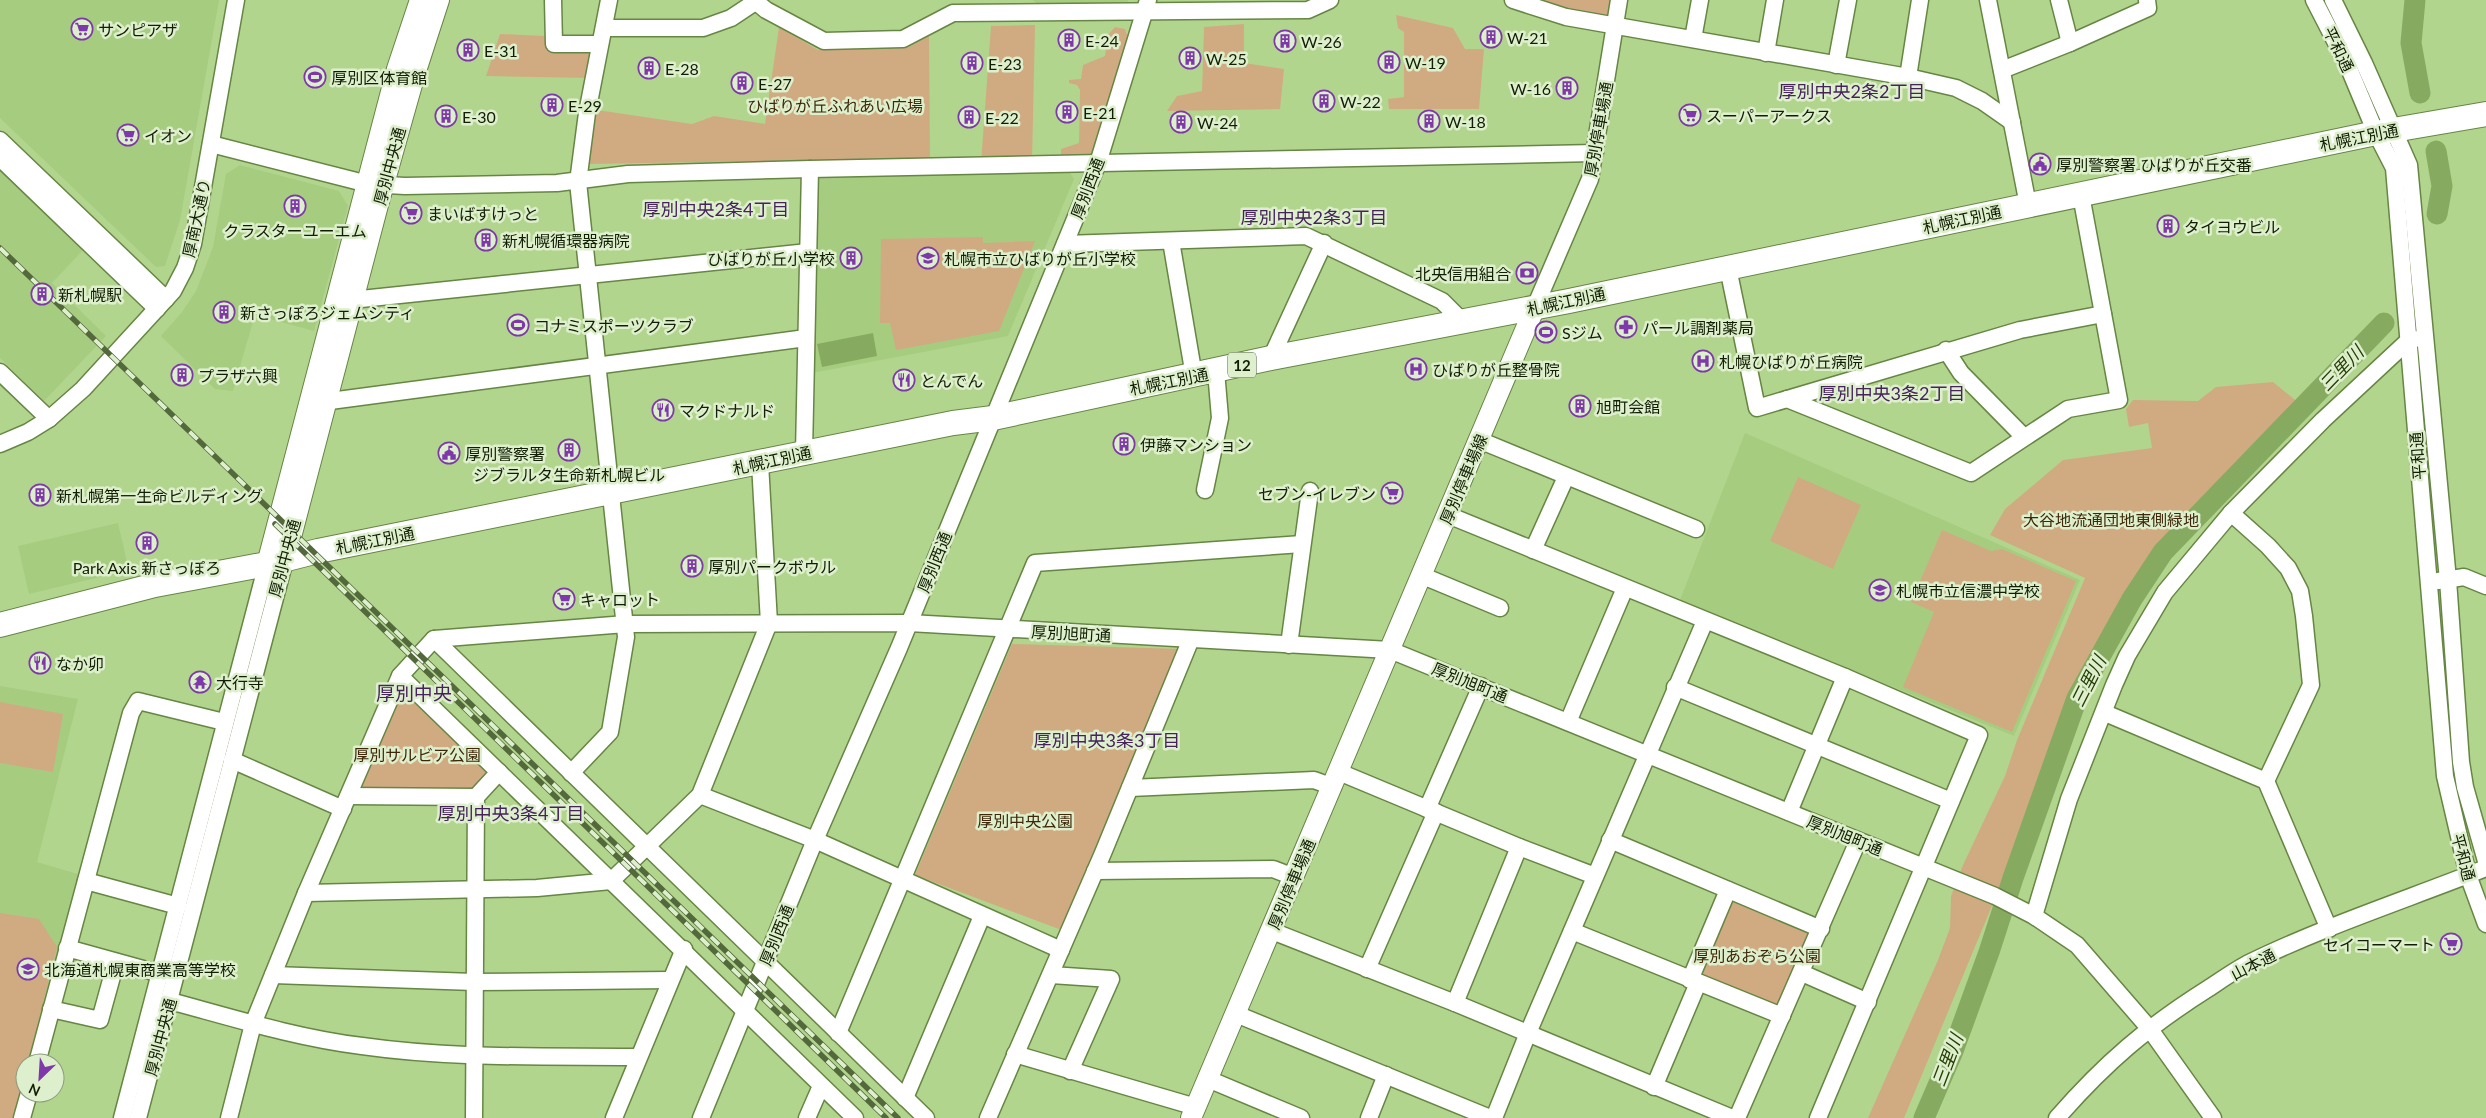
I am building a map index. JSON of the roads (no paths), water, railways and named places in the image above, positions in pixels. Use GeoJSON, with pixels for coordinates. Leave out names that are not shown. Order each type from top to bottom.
{"type":"FeatureCollection","features":[{"type":"Feature","properties":{"kind":"highway","name":"札幌江別通"},"geometry":{"type":"LineString","coordinates":[[0,625],[155,585],[276,562],[318,551],[954,423],[993,418],[1271,358],[1536,308],[2028,205],[2081,196],[2384,131],[2486,114]]}},
{"type":"Feature","properties":{"kind":"main road","name":"厚別中央通"},"geometry":{"type":"LineString","coordinates":[[376,185],[397,69],[420,0]]}},
{"type":"Feature","properties":{"kind":"main road","name":"厚別中央通"},"geometry":{"type":"LineString","coordinates":[[276,562],[343,301],[376,185],[439,0]]}},
{"type":"Feature","properties":{"kind":"main road","name":"厚別停車場線"},"geometry":{"type":"LineString","coordinates":[[1390,650],[1536,308]]}},
{"type":"Feature","properties":{"kind":"main road","name":"厚別停車場通"},"geometry":{"type":"LineString","coordinates":[[1194,1112],[1390,650]]}},
{"type":"Feature","properties":{"kind":"street","name":"厚南大通り"},"geometry":{"type":"LineString","coordinates":[[0,444],[28,432],[49,419],[71,401],[162,304],[178,282],[191,253],[236,0]]}},
{"type":"Feature","properties":{"kind":"street"},"geometry":{"type":"LineString","coordinates":[[553,0],[554,44],[602,36],[703,28],[731,18],[755,1],[766,10],[816,38],[836,41],[903,39],[953,13],[1026,6],[1147,5],[1308,10],[1330,0]]}},
{"type":"Feature","properties":{"kind":"street"},"geometry":{"type":"LineString","coordinates":[[571,773],[610,732],[626,637],[578,182],[587,113],[609,0]]}},
{"type":"Feature","properties":{"kind":"street"},"geometry":{"type":"LineString","coordinates":[[1513,0],[1566,17],[1908,77],[1956,88],[1982,101],[2012,122]]}},
{"type":"Feature","properties":{"kind":"street","name":"厚別停車場通"},"geometry":{"type":"LineString","coordinates":[[1536,308],[1590,179],[1619,0]]}},
{"type":"Feature","properties":{"kind":"street"},"geometry":{"type":"LineString","coordinates":[[1693,39],[1700,0]]}},
{"type":"Feature","properties":{"kind":"street"},"geometry":{"type":"LineString","coordinates":[[1766,52],[1775,0]]}},
{"type":"Feature","properties":{"kind":"street"},"geometry":{"type":"LineString","coordinates":[[1836,65],[1848,0]]}},
{"type":"Feature","properties":{"kind":"street"},"geometry":{"type":"LineString","coordinates":[[1908,77],[1920,0]]}},
{"type":"Feature","properties":{"kind":"street"},"geometry":{"type":"LineString","coordinates":[[1988,0],[2028,205]]}},
{"type":"Feature","properties":{"kind":"street"},"geometry":{"type":"LineString","coordinates":[[2059,0],[2070,43]]}},
{"type":"Feature","properties":{"kind":"street"},"geometry":{"type":"LineString","coordinates":[[2002,70],[2070,43],[2148,8],[2147,0]]}},
{"type":"Feature","properties":{"kind":"street","name":"平和通"},"geometry":{"type":"LineString","coordinates":[[2314,0],[2384,131],[2408,165],[2428,582],[2445,776],[2468,875],[2486,924]]}},
{"type":"Feature","properties":{"kind":"street","name":"平和通"},"geometry":{"type":"LineString","coordinates":[[2332,0],[2364,63],[2384,131]]}},
{"type":"Feature","properties":{"kind":"street","name":"厚別西通"},"geometry":{"type":"LineString","coordinates":[[701,1118],[815,840],[909,623],[1098,164],[1147,5]]}},
{"type":"Feature","properties":{"kind":"street"},"geometry":{"type":"LineString","coordinates":[[0,140],[162,304]]}},
{"type":"Feature","properties":{"kind":"street"},"geometry":{"type":"LineString","coordinates":[[211,144],[376,185],[578,182],[628,174],[810,168],[1098,164],[1595,153]]}},
{"type":"Feature","properties":{"kind":"street"},"geometry":{"type":"LineString","coordinates":[[0,158],[162,304]]}},
{"type":"Feature","properties":{"kind":"street"},"geometry":{"type":"LineString","coordinates":[[804,453],[810,168]]}},
{"type":"Feature","properties":{"kind":"street"},"geometry":{"type":"LineString","coordinates":[[1787,399],[1971,473],[2068,409],[2119,400],[2081,196]]}},
{"type":"Feature","properties":{"kind":"street"},"geometry":{"type":"LineString","coordinates":[[1065,244],[1306,236],[1442,301],[1463,322]]}},
{"type":"Feature","properties":{"kind":"street"},"geometry":{"type":"LineString","coordinates":[[1172,241],[1205,373],[1220,418],[1205,490]]}},
{"type":"Feature","properties":{"kind":"street"},"geometry":{"type":"LineString","coordinates":[[1271,358],[1324,243]]}},
{"type":"Feature","properties":{"kind":"street"},"geometry":{"type":"LineString","coordinates":[[343,301],[808,252]]}},
{"type":"Feature","properties":{"kind":"street"},"geometry":{"type":"LineString","coordinates":[[1728,268],[1757,408],[1946,350],[2020,330],[2103,314]]}},
{"type":"Feature","properties":{"kind":"street"},"geometry":{"type":"LineString","coordinates":[[317,403],[806,338]]}},
{"type":"Feature","properties":{"kind":"street"},"geometry":{"type":"LineString","coordinates":[[2213,1118],[2149,1028],[2077,945],[2034,916],[2069,799],[2128,656],[2165,592],[2231,513],[2323,420],[2417,338]]}},
{"type":"Feature","properties":{"kind":"street","name":"平和通"},"geometry":{"type":"LineString","coordinates":[[2417,338],[2448,580],[2461,762],[2465,787],[2486,861]]}},
{"type":"Feature","properties":{"kind":"street"},"geometry":{"type":"LineString","coordinates":[[1946,350],[1961,373],[2024,437]]}},
{"type":"Feature","properties":{"kind":"street"},"geometry":{"type":"LineString","coordinates":[[0,372],[49,419]]}},
{"type":"Feature","properties":{"kind":"street"},"geometry":{"type":"LineString","coordinates":[[1479,440],[1696,529]]}},
{"type":"Feature","properties":{"kind":"street"},"geometry":{"type":"LineString","coordinates":[[306,893],[538,888],[611,881],[700,795],[769,623],[760,463]]}},
{"type":"Feature","properties":{"kind":"street"},"geometry":{"type":"LineString","coordinates":[[1533,550],[1566,477]]}},
{"type":"Feature","properties":{"kind":"street"},"geometry":{"type":"LineString","coordinates":[[1288,644],[1310,491]]}},
{"type":"Feature","properties":{"kind":"street"},"geometry":{"type":"LineString","coordinates":[[2231,513],[2268,546],[2288,568],[2300,591],[2304,616],[2311,685],[2266,781]]}},
{"type":"Feature","properties":{"kind":"street"},"geometry":{"type":"LineString","coordinates":[[1448,515],[1845,677],[1979,735],[1818,1118]]}},
{"type":"Feature","properties":{"kind":"street"},"geometry":{"type":"LineString","coordinates":[[838,1033],[904,880],[1035,563],[1302,544]]}},
{"type":"Feature","properties":{"kind":"street","name":"厚別中央通"},"geometry":{"type":"LineString","coordinates":[[122,1118],[161,974],[224,722],[276,562]]}},
{"type":"Feature","properties":{"kind":"street","name":"厚別中央通"},"geometry":{"type":"LineString","coordinates":[[138,1118],[232,760],[276,562]]}},
{"type":"Feature","properties":{"kind":"street"},"geometry":{"type":"LineString","coordinates":[[1423,576],[1500,608]]}},
{"type":"Feature","properties":{"kind":"street"},"geometry":{"type":"LineString","coordinates":[[2428,582],[2464,577],[2486,586]]}},
{"type":"Feature","properties":{"kind":"street"},"geometry":{"type":"LineString","coordinates":[[1568,722],[1625,588]]}},
{"type":"Feature","properties":{"kind":"street"},"geometry":{"type":"LineString","coordinates":[[1494,1118],[1646,755],[1705,621]]}},
{"type":"Feature","properties":{"kind":"street","name":"厚別旭町通"},"geometry":{"type":"LineString","coordinates":[[434,639],[626,624],[909,623],[1390,650],[1858,841],[1924,866],[1995,896],[2034,916]]}},
{"type":"Feature","properties":{"kind":"street"},"geometry":{"type":"LineString","coordinates":[[229,1118],[253,1024],[306,893],[400,676],[434,639],[926,1118]]}},
{"type":"Feature","properties":{"kind":"street"},"geometry":{"type":"LineString","coordinates":[[988,1118],[1051,975],[1191,639]]}},
{"type":"Feature","properties":{"kind":"street"},"geometry":{"type":"LineString","coordinates":[[400,676],[855,1118]]}},
{"type":"Feature","properties":{"kind":"street"},"geometry":{"type":"LineString","coordinates":[[1789,812],[1845,677]]}},
{"type":"Feature","properties":{"kind":"street"},"geometry":{"type":"LineString","coordinates":[[1367,968],[1481,686]]}},
{"type":"Feature","properties":{"kind":"street"},"geometry":{"type":"LineString","coordinates":[[1675,687],[1951,802]]}},
{"type":"Feature","properties":{"kind":"street"},"geometry":{"type":"LineString","coordinates":[[39,1053],[131,713],[138,701],[224,722]]}},
{"type":"Feature","properties":{"kind":"street"},"geometry":{"type":"LineString","coordinates":[[2104,713],[2266,781],[2329,929]]}},
{"type":"Feature","properties":{"kind":"street"},"geometry":{"type":"LineString","coordinates":[[232,760],[346,802],[476,797]]}},
{"type":"Feature","properties":{"kind":"street"},"geometry":{"type":"LineString","coordinates":[[474,1118],[476,797],[499,772]]}},
{"type":"Feature","properties":{"kind":"street"},"geometry":{"type":"LineString","coordinates":[[1130,788],[1336,779],[1432,811],[1595,876]]}},
{"type":"Feature","properties":{"kind":"street"},"geometry":{"type":"LineString","coordinates":[[700,795],[815,840],[1061,950]]}},
{"type":"Feature","properties":{"kind":"street"},"geometry":{"type":"LineString","coordinates":[[1610,840],[1821,929]]}},
{"type":"Feature","properties":{"kind":"street"},"geometry":{"type":"LineString","coordinates":[[1737,1118],[1802,973],[1858,841]]}},
{"type":"Feature","properties":{"kind":"street"},"geometry":{"type":"LineString","coordinates":[[1455,1003],[1519,847]]}},
{"type":"Feature","properties":{"kind":"street","name":"山本通"},"geometry":{"type":"LineString","coordinates":[[2057,1118],[2094,1076],[2149,1028],[2172,1011],[2246,964],[2329,929],[2486,868]]}},
{"type":"Feature","properties":{"kind":"street"},"geometry":{"type":"LineString","coordinates":[[1095,871],[1273,869],[1294,876]]}},
{"type":"Feature","properties":{"kind":"street"},"geometry":{"type":"LineString","coordinates":[[86,881],[178,906]]}},
{"type":"Feature","properties":{"kind":"street"},"geometry":{"type":"LineString","coordinates":[[1654,1087],[1728,890]]}},
{"type":"Feature","properties":{"kind":"street"},"geometry":{"type":"LineString","coordinates":[[905,1098],[982,916]]}},
{"type":"Feature","properties":{"kind":"street"},"geometry":{"type":"LineString","coordinates":[[1272,931],[1455,1003],[1732,1118]]}},
{"type":"Feature","properties":{"kind":"street"},"geometry":{"type":"LineString","coordinates":[[1572,931],[1694,982],[1782,1016]]}},
{"type":"Feature","properties":{"kind":"street"},"geometry":{"type":"LineString","coordinates":[[67,948],[161,974]]}},
{"type":"Feature","properties":{"kind":"street"},"geometry":{"type":"LineString","coordinates":[[614,1118],[684,950]]}},
{"type":"Feature","properties":{"kind":"street"},"geometry":{"type":"LineString","coordinates":[[51,1009],[100,1020],[116,962]]}},
{"type":"Feature","properties":{"kind":"street"},"geometry":{"type":"LineString","coordinates":[[1802,973],[1868,1002]]}},
{"type":"Feature","properties":{"kind":"street"},"geometry":{"type":"LineString","coordinates":[[272,975],[474,982],[670,980]]}},
{"type":"Feature","properties":{"kind":"street"},"geometry":{"type":"LineString","coordinates":[[1051,975],[1111,979],[1070,1071]]}},
{"type":"Feature","properties":{"kind":"street"},"geometry":{"type":"LineString","coordinates":[[170,1001],[253,1024],[361,1046],[473,1056],[638,1057]]}},
{"type":"Feature","properties":{"kind":"street"},"geometry":{"type":"LineString","coordinates":[[1236,1014],[1490,1118]]}},
{"type":"Feature","properties":{"kind":"street"},"geometry":{"type":"LineString","coordinates":[[1015,1054],[1194,1112]]}},
{"type":"Feature","properties":{"kind":"street"},"geometry":{"type":"LineString","coordinates":[[1369,1118],[1386,1075]]}},
{"type":"Feature","properties":{"kind":"street"},"geometry":{"type":"LineString","coordinates":[[1208,1079],[1301,1118]]}},
{"type":"Feature","properties":{"kind":"street"},"geometry":{"type":"LineString","coordinates":[[807,1118],[821,1086]]}},
{"type":"Feature","properties":{"kind":"street"},"geometry":{"type":"LineString","coordinates":[[22,1118],[26,1103]]}},
{"type":"Feature","properties":{"kind":"waterway","name":"三里川"},"geometry":{"type":"LineString","coordinates":[[2415,0],[2411,43],[2420,93]]}},
{"type":"Feature","properties":{"kind":"waterway","name":"三里川"},"geometry":{"type":"LineString","coordinates":[[2436,151],[2442,186],[2437,214]]}},
{"type":"Feature","properties":{"kind":"waterway","name":"三里川"},"geometry":{"type":"LineString","coordinates":[[1924,1118],[1953,1051],[2077,698],[2132,599],[2163,552],[2384,323]]}},
{"type":"Feature","properties":{"kind":"railway"},"geometry":{"type":"LineString","coordinates":[[0,248],[898,1118]]}},
{"type":"Feature","properties":{"kind":"railway"},"geometry":{"type":"LineString","coordinates":[[275,524],[886,1118]]}},
{"type":"Feature","properties":{"kind":"place","name":"サンピアザ"},"geometry":{"type":"Point","coordinates":[82,29]}},
{"type":"Feature","properties":{"kind":"place","name":"W-21"},"geometry":{"type":"Point","coordinates":[1491,37]}},
{"type":"Feature","properties":{"kind":"place","name":"E-24"},"geometry":{"type":"Point","coordinates":[1069,40]}},
{"type":"Feature","properties":{"kind":"place","name":"W-26"},"geometry":{"type":"Point","coordinates":[1285,41]}},
{"type":"Feature","properties":{"kind":"place","name":"E-31"},"geometry":{"type":"Point","coordinates":[468,50]}},
{"type":"Feature","properties":{"kind":"place","name":"W-25"},"geometry":{"type":"Point","coordinates":[1190,58]}},
{"type":"Feature","properties":{"kind":"place","name":"W-19"},"geometry":{"type":"Point","coordinates":[1389,62]}},
{"type":"Feature","properties":{"kind":"place","name":"E-23"},"geometry":{"type":"Point","coordinates":[972,63]}},
{"type":"Feature","properties":{"kind":"place","name":"E-28"},"geometry":{"type":"Point","coordinates":[649,68]}},
{"type":"Feature","properties":{"kind":"place","name":"厚別区体育館"},"geometry":{"type":"Point","coordinates":[315,77]}},
{"type":"Feature","properties":{"kind":"place","name":"E-27"},"geometry":{"type":"Point","coordinates":[742,83]}},
{"type":"Feature","properties":{"kind":"place","name":"W-16"},"geometry":{"type":"Point","coordinates":[1567,88]}},
{"type":"Feature","properties":{"kind":"place","name":"W-22"},"geometry":{"type":"Point","coordinates":[1324,101]}},
{"type":"Feature","properties":{"kind":"place","name":"E-29"},"geometry":{"type":"Point","coordinates":[552,105]}},
{"type":"Feature","properties":{"kind":"place","name":"E-21"},"geometry":{"type":"Point","coordinates":[1067,112]}},
{"type":"Feature","properties":{"kind":"place","name":"スーパーアークス"},"geometry":{"type":"Point","coordinates":[1690,115]}},
{"type":"Feature","properties":{"kind":"place","name":"E-30"},"geometry":{"type":"Point","coordinates":[446,116]}},
{"type":"Feature","properties":{"kind":"place","name":"E-22"},"geometry":{"type":"Point","coordinates":[969,117]}},
{"type":"Feature","properties":{"kind":"place","name":"W-18"},"geometry":{"type":"Point","coordinates":[1429,121]}},
{"type":"Feature","properties":{"kind":"place","name":"W-24"},"geometry":{"type":"Point","coordinates":[1181,122]}},
{"type":"Feature","properties":{"kind":"place","name":"イオン"},"geometry":{"type":"Point","coordinates":[128,135]}},
{"type":"Feature","properties":{"kind":"place","name":"厚別警察署 ひばりが丘交番"},"geometry":{"type":"Point","coordinates":[2040,164]}},
{"type":"Feature","properties":{"kind":"place","name":"クラスターユーエム"},"geometry":{"type":"Point","coordinates":[295,206]}},
{"type":"Feature","properties":{"kind":"place","name":"まいばすけっと"},"geometry":{"type":"Point","coordinates":[411,213]}},
{"type":"Feature","properties":{"kind":"place","name":"タイヨウビル"},"geometry":{"type":"Point","coordinates":[2168,226]}},
{"type":"Feature","properties":{"kind":"place","name":"新札幌循環器病院"},"geometry":{"type":"Point","coordinates":[486,240]}},
{"type":"Feature","properties":{"kind":"place","name":"ひばりが丘小学校"},"geometry":{"type":"Point","coordinates":[851,258]}},
{"type":"Feature","properties":{"kind":"place","name":"札幌市立ひばりが丘小学校"},"geometry":{"type":"Point","coordinates":[928,258]}},
{"type":"Feature","properties":{"kind":"place","name":"北央信用組合"},"geometry":{"type":"Point","coordinates":[1527,273]}},
{"type":"Feature","properties":{"kind":"place","name":"新札幌駅"},"geometry":{"type":"Point","coordinates":[42,294]}},
{"type":"Feature","properties":{"kind":"place","name":"新さっぽろジェムシティ"},"geometry":{"type":"Point","coordinates":[224,312]}},
{"type":"Feature","properties":{"kind":"place","name":"コナミスポーツクラブ"},"geometry":{"type":"Point","coordinates":[518,325]}},
{"type":"Feature","properties":{"kind":"place","name":"パール調剤薬局"},"geometry":{"type":"Point","coordinates":[1626,327]}},
{"type":"Feature","properties":{"kind":"place","name":"Sジム"},"geometry":{"type":"Point","coordinates":[1546,332]}},
{"type":"Feature","properties":{"kind":"place","name":"札幌ひばりが丘病院"},"geometry":{"type":"Point","coordinates":[1703,361]}},
{"type":"Feature","properties":{"kind":"place","name":"ひばりが丘整骨院"},"geometry":{"type":"Point","coordinates":[1416,369]}},
{"type":"Feature","properties":{"kind":"place","name":"プラザ六興"},"geometry":{"type":"Point","coordinates":[182,375]}},
{"type":"Feature","properties":{"kind":"place","name":"とんでん"},"geometry":{"type":"Point","coordinates":[904,380]}},
{"type":"Feature","properties":{"kind":"place","name":"旭町会館"},"geometry":{"type":"Point","coordinates":[1580,406]}},
{"type":"Feature","properties":{"kind":"place","name":"マクドナルド"},"geometry":{"type":"Point","coordinates":[663,410]}},
{"type":"Feature","properties":{"kind":"place","name":"伊藤マンション"},"geometry":{"type":"Point","coordinates":[1124,444]}},
{"type":"Feature","properties":{"kind":"place","name":"ジブラルタ生命新札幌ビル"},"geometry":{"type":"Point","coordinates":[569,450]}},
{"type":"Feature","properties":{"kind":"place","name":"厚別警察署"},"geometry":{"type":"Point","coordinates":[449,453]}},
{"type":"Feature","properties":{"kind":"place","name":"セブン-イレブン"},"geometry":{"type":"Point","coordinates":[1392,493]}},
{"type":"Feature","properties":{"kind":"place","name":"新札幌第一生命ビルディング"},"geometry":{"type":"Point","coordinates":[40,495]}},
{"type":"Feature","properties":{"kind":"place","name":"Park Axis 新さっぽろ"},"geometry":{"type":"Point","coordinates":[147,543]}},
{"type":"Feature","properties":{"kind":"place","name":"厚別パークボウル"},"geometry":{"type":"Point","coordinates":[692,566]}},
{"type":"Feature","properties":{"kind":"place","name":"札幌市立信濃中学校"},"geometry":{"type":"Point","coordinates":[1880,590]}},
{"type":"Feature","properties":{"kind":"place","name":"キャロット"},"geometry":{"type":"Point","coordinates":[564,599]}},
{"type":"Feature","properties":{"kind":"place","name":"なか卯"},"geometry":{"type":"Point","coordinates":[40,663]}},
{"type":"Feature","properties":{"kind":"place","name":"大行寺"},"geometry":{"type":"Point","coordinates":[200,682]}},
{"type":"Feature","properties":{"kind":"place","name":"セイコーマート"},"geometry":{"type":"Point","coordinates":[2451,944]}},
{"type":"Feature","properties":{"kind":"place","name":"北海道札幌東商業高等学校"},"geometry":{"type":"Point","coordinates":[28,969]}},
{"type":"Feature","properties":{"kind":"district","name":"厚別中央2条2丁目"},"geometry":{"type":"Point","coordinates":[1852,91]}},
{"type":"Feature","properties":{"kind":"district","name":"厚別中央2条4丁目"},"geometry":{"type":"Point","coordinates":[716,209]}},
{"type":"Feature","properties":{"kind":"district","name":"厚別中央2条3丁目"},"geometry":{"type":"Point","coordinates":[1314,217]}},
{"type":"Feature","properties":{"kind":"district","name":"厚別中央3条2丁目"},"geometry":{"type":"Point","coordinates":[1892,393]}},
{"type":"Feature","properties":{"kind":"district","name":"厚別中央"},"geometry":{"type":"Point","coordinates":[414,692]}},
{"type":"Feature","properties":{"kind":"district","name":"厚別中央3条3丁目"},"geometry":{"type":"Point","coordinates":[1107,740]}},
{"type":"Feature","properties":{"kind":"district","name":"厚別中央3条4丁目"},"geometry":{"type":"Point","coordinates":[511,813]}},
{"type":"Feature","properties":{"kind":"park label","name":"ひばりが丘ふれあい広場"},"geometry":{"type":"Point","coordinates":[835,105]}},
{"type":"Feature","properties":{"kind":"park label","name":"大谷地流通団地東側緑地"},"geometry":{"type":"Point","coordinates":[2111,519]}},
{"type":"Feature","properties":{"kind":"park label","name":"厚別サルビア公園"},"geometry":{"type":"Point","coordinates":[417,754]}},
{"type":"Feature","properties":{"kind":"park label","name":"厚別中央公園"},"geometry":{"type":"Point","coordinates":[1025,820]}},
{"type":"Feature","properties":{"kind":"park label","name":"厚別あおぞら公園"},"geometry":{"type":"Point","coordinates":[1757,955]}}]}
